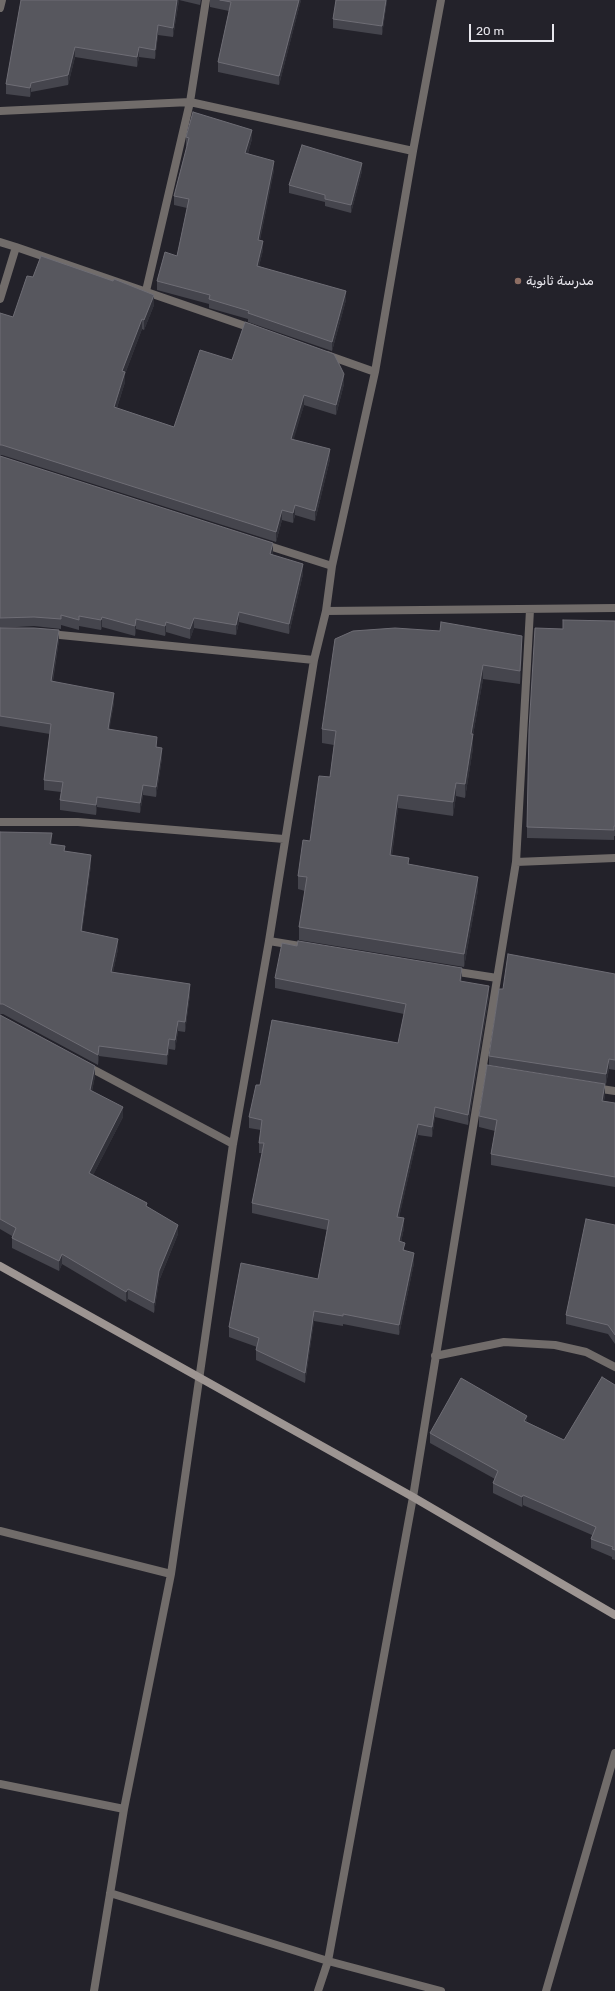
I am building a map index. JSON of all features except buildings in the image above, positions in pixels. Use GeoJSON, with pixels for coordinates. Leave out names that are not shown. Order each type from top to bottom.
{"type":"FeatureCollection","features":[{"type":"Feature","properties":{"kind":"street"},"geometry":{"type":"LineString","coordinates":[[0,8],[2,0]]}},
{"type":"Feature","properties":{"kind":"street"},"geometry":{"type":"LineString","coordinates":[[146,291],[190,102],[206,0]]}},
{"type":"Feature","properties":{"kind":"street"},"geometry":{"type":"LineString","coordinates":[[94,1991],[124,1809],[171,1574],[198,1377],[233,1144],[269,941],[284,839],[314,660],[326,612],[332,566],[375,372],[441,0]]}},
{"type":"Feature","properties":{"kind":"street"},"geometry":{"type":"LineString","coordinates":[[0,111],[190,102],[413,151]]}},
{"type":"Feature","properties":{"kind":"street"},"geometry":{"type":"LineString","coordinates":[[0,242],[146,291],[264,333]]}},
{"type":"Feature","properties":{"kind":"street"},"geometry":{"type":"LineString","coordinates":[[0,299],[16,247]]}},
{"type":"Feature","properties":{"kind":"street"},"geometry":{"type":"LineString","coordinates":[[316,351],[375,372]]}},
{"type":"Feature","properties":{"kind":"street"},"geometry":{"type":"LineString","coordinates":[[257,542],[332,566]]}},
{"type":"Feature","properties":{"kind":"street"},"geometry":{"type":"LineString","coordinates":[[326,612],[615,608]]}},
{"type":"Feature","properties":{"kind":"street"},"geometry":{"type":"LineString","coordinates":[[318,1991],[328,1961],[412,1497],[435,1356],[486,1070],[497,978],[516,862],[530,610]]}},
{"type":"Feature","properties":{"kind":"street"},"geometry":{"type":"LineString","coordinates":[[42,633],[314,660]]}},
{"type":"Feature","properties":{"kind":"street"},"geometry":{"type":"LineString","coordinates":[[0,822],[78,822],[284,839]]}},
{"type":"Feature","properties":{"kind":"street"},"geometry":{"type":"LineString","coordinates":[[516,862],[615,858]]}},
{"type":"Feature","properties":{"kind":"street"},"geometry":{"type":"LineString","coordinates":[[269,941],[316,949]]}},
{"type":"Feature","properties":{"kind":"street"},"geometry":{"type":"LineString","coordinates":[[442,969],[497,978]]}},
{"type":"Feature","properties":{"kind":"street"},"geometry":{"type":"LineString","coordinates":[[75,1059],[233,1144]]}},
{"type":"Feature","properties":{"kind":"street"},"geometry":{"type":"LineString","coordinates":[[584,1086],[615,1091]]}},
{"type":"Feature","properties":{"kind":"street"},"geometry":{"type":"LineString","coordinates":[[0,1266],[412,1497],[615,1615]]}},
{"type":"Feature","properties":{"kind":"street"},"geometry":{"type":"LineString","coordinates":[[435,1356],[504,1342],[555,1345],[586,1352],[615,1367]]}},
{"type":"Feature","properties":{"kind":"street"},"geometry":{"type":"LineString","coordinates":[[0,1531],[171,1574]]}},
{"type":"Feature","properties":{"kind":"street"},"geometry":{"type":"LineString","coordinates":[[546,1991],[615,1753]]}},
{"type":"Feature","properties":{"kind":"street"},"geometry":{"type":"LineString","coordinates":[[0,1784],[124,1809]]}},
{"type":"Feature","properties":{"kind":"street"},"geometry":{"type":"LineString","coordinates":[[110,1893],[328,1961],[441,1991]]}},
{"type":"Feature","properties":{"kind":"place","name":"مدرسة ثانوية"},"geometry":{"type":"Point","coordinates":[518,281]}}]}
